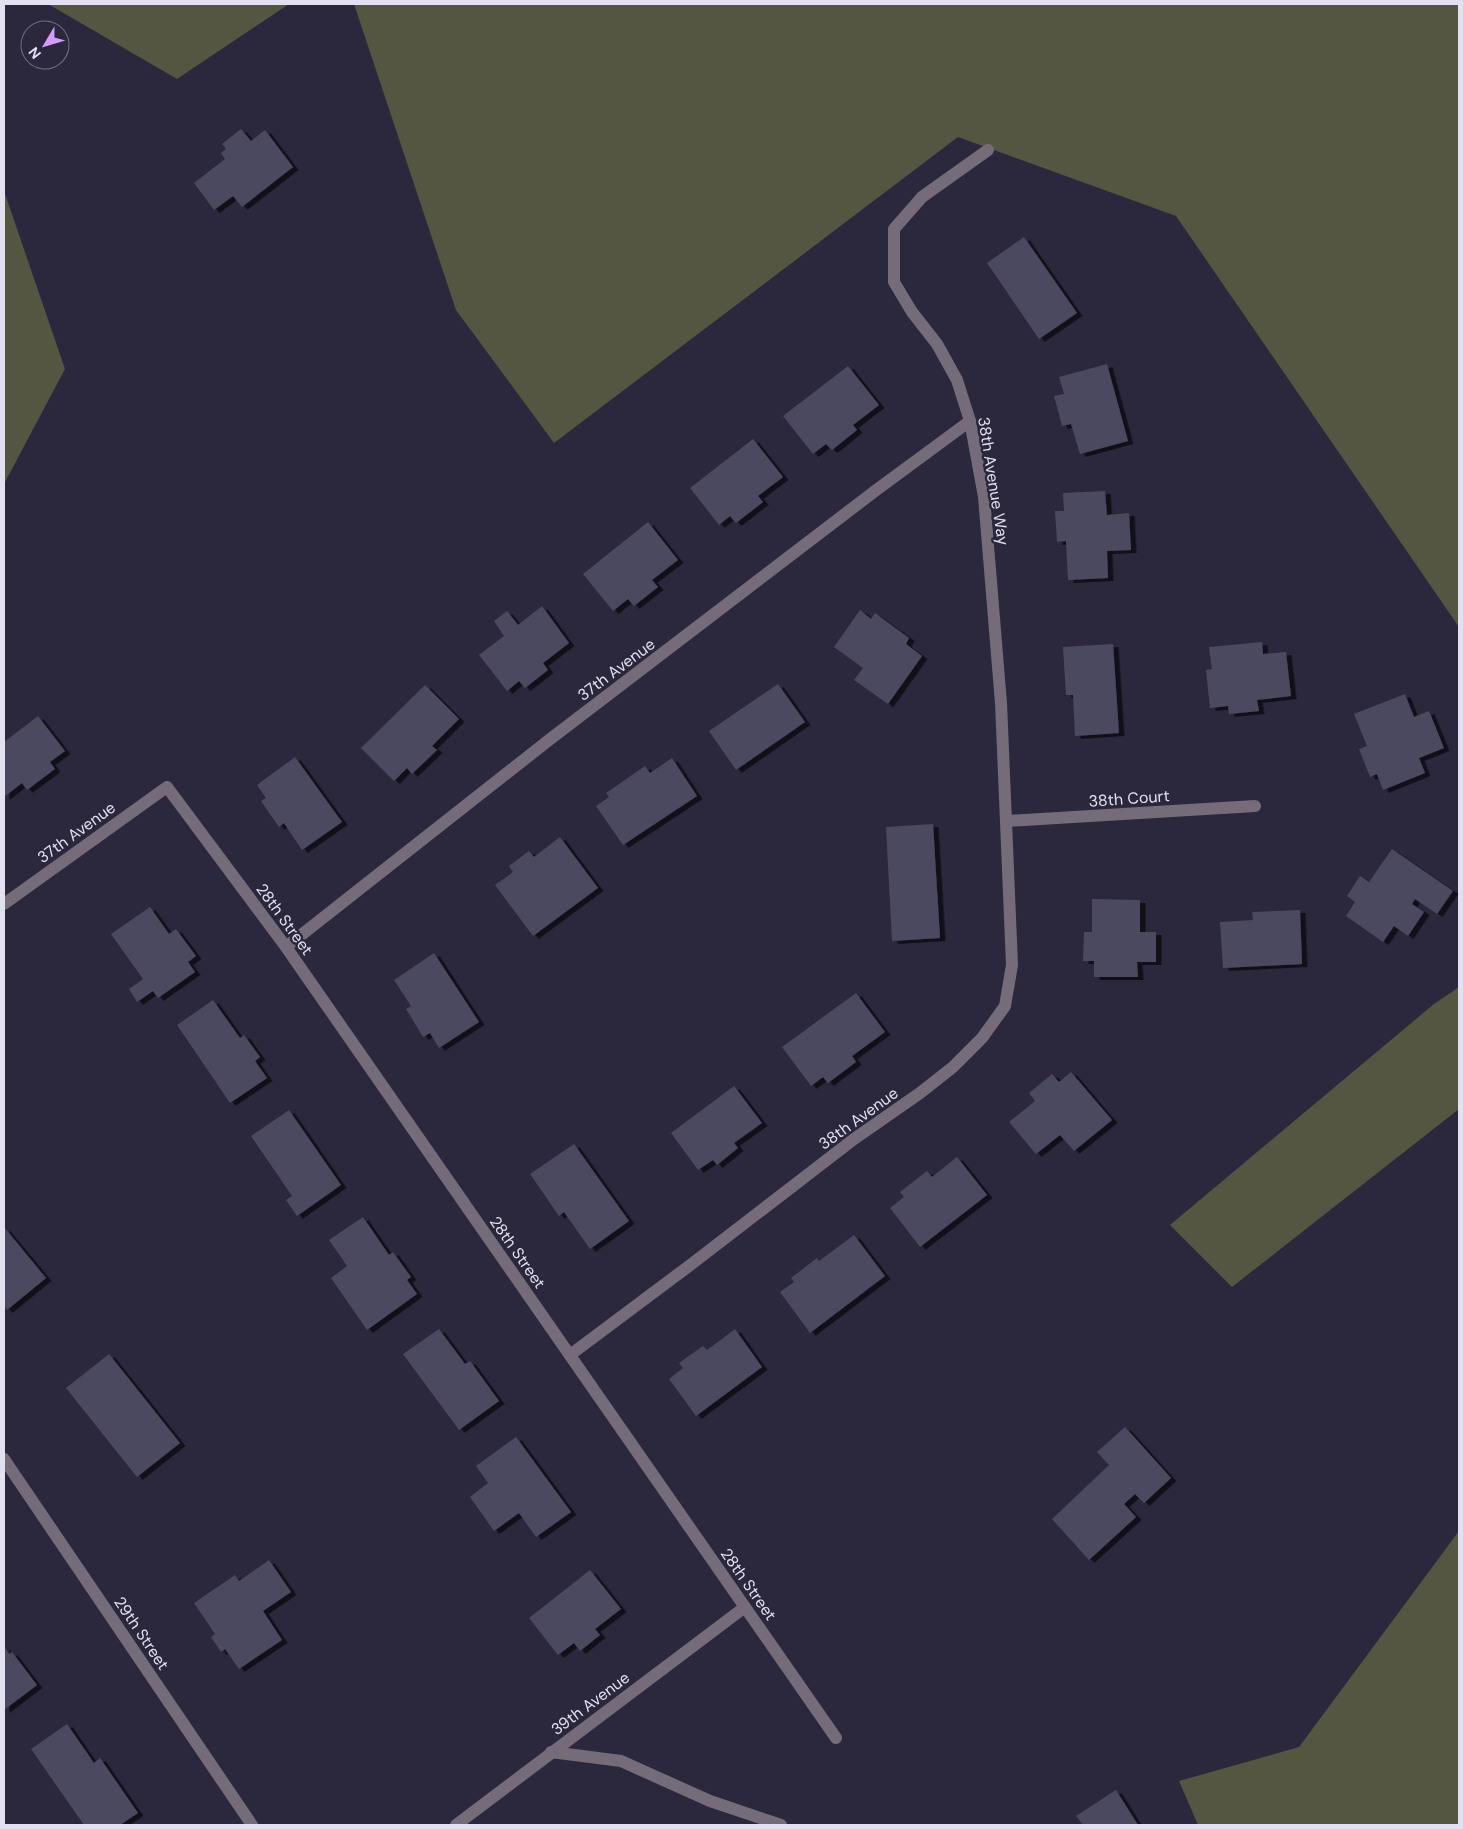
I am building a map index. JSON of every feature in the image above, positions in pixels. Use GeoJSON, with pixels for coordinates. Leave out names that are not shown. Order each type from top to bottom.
{"type":"FeatureCollection","features":[{"type":"Feature","properties":{"kind":"street","name":"38th Avenue Way"},"geometry":{"type":"LineString","coordinates":[[988,150],[922,197],[894,229],[894,282],[912,312],[937,344],[957,380],[970,421],[984,497],[992,581],[1001,703],[1006,821]]}},
{"type":"Feature","properties":{"kind":"street","name":"37th Avenue"},"geometry":{"type":"LineString","coordinates":[[286,948],[549,740],[875,491],[970,421]]}},
{"type":"Feature","properties":{"kind":"street","name":"37th Avenue"},"geometry":{"type":"LineString","coordinates":[[4,904],[167,787]]}},
{"type":"Feature","properties":{"kind":"street","name":"28th Street"},"geometry":{"type":"LineString","coordinates":[[167,787],[286,948],[836,1738]]}},
{"type":"Feature","properties":{"kind":"street","name":"38th Court"},"geometry":{"type":"LineString","coordinates":[[1006,821],[1255,806]]}},
{"type":"Feature","properties":{"kind":"street","name":"38th Avenue"},"geometry":{"type":"LineString","coordinates":[[570,1355],[854,1139],[953,1067],[982,1038],[1004,1006],[1012,965],[1006,821]]}},
{"type":"Feature","properties":{"kind":"street","name":"29th Street"},"geometry":{"type":"LineString","coordinates":[[4,1458],[252,1825]]}},
{"type":"Feature","properties":{"kind":"street","name":"39th Avenue"},"geometry":{"type":"LineString","coordinates":[[456,1825],[745,1607]]}},
{"type":"Feature","properties":{"kind":"street"},"geometry":{"type":"LineString","coordinates":[[551,1752],[621,1761],[710,1801],[781,1825]]}},
{"type":"Feature","properties":{"kind":"green space"},"geometry":{"type":"Polygon","coordinates":[[[48,4],[289,4],[177,79],[48,4]]]}},
{"type":"Feature","properties":{"kind":"green space"},"geometry":{"type":"Polygon","coordinates":[[[354,4],[1459,4],[1459,627],[1176,216],[958,137],[554,443],[456,310],[354,4]]]}},
{"type":"Feature","properties":{"kind":"green space"},"geometry":{"type":"Polygon","coordinates":[[[4,191],[65,369],[4,484],[4,191]]]}},
{"type":"Feature","properties":{"kind":"green space"},"geometry":{"type":"Polygon","coordinates":[[[1459,987],[1459,1109],[1232,1287],[1170,1225],[1434,1004],[1459,987]]]}},
{"type":"Feature","properties":{"kind":"green space"},"geometry":{"type":"Polygon","coordinates":[[[1459,1531],[1459,1825],[1198,1825],[1179,1781],[1299,1747],[1459,1531]]]}},
{"type":"Feature","properties":{"kind":"building"},"geometry":{"type":"Polygon","coordinates":[[[241,129],[251,141],[265,130],[293,167],[242,207],[233,196],[214,210],[194,183],[225,159],[221,153],[226,149],[222,144],[241,129]]]}},
{"type":"Feature","properties":{"kind":"building"},"geometry":{"type":"Polygon","coordinates":[[[1024,237],[1077,313],[1039,339],[987,263],[1024,237]]]}},
{"type":"Feature","properties":{"kind":"building"},"geometry":{"type":"Polygon","coordinates":[[[1107,364],[1128,441],[1080,454],[1071,424],[1062,426],[1054,396],[1064,394],[1059,377],[1107,364]]]}},
{"type":"Feature","properties":{"kind":"building"},"geometry":{"type":"Polygon","coordinates":[[[848,366],[879,405],[853,425],[857,430],[832,450],[826,444],[813,454],[783,416],[848,366]]]}},
{"type":"Feature","properties":{"kind":"building"},"geometry":{"type":"Polygon","coordinates":[[[753,439],[783,477],[758,496],[763,502],[736,523],[730,516],[719,525],[690,488],[753,439]]]}},
{"type":"Feature","properties":{"kind":"building"},"geometry":{"type":"Polygon","coordinates":[[[1105,491],[1107,515],[1129,513],[1131,550],[1107,551],[1108,578],[1068,580],[1066,541],[1057,542],[1055,511],[1064,511],[1063,493],[1105,491]]]}},
{"type":"Feature","properties":{"kind":"building"},"geometry":{"type":"Polygon","coordinates":[[[648,522],[678,560],[652,580],[658,587],[634,606],[628,599],[613,611],[583,574],[648,522]]]}},
{"type":"Feature","properties":{"kind":"building"},"geometry":{"type":"Polygon","coordinates":[[[542,606],[569,643],[543,663],[548,670],[525,688],[519,681],[507,691],[479,655],[504,636],[494,621],[507,611],[518,625],[542,606]]]}},
{"type":"Feature","properties":{"kind":"building"},"geometry":{"type":"Polygon","coordinates":[[[860,610],[871,619],[875,613],[909,638],[906,644],[922,656],[888,704],[854,680],[863,668],[834,647],[860,610]]]}},
{"type":"Feature","properties":{"kind":"building"},"geometry":{"type":"Polygon","coordinates":[[[1262,642],[1263,654],[1286,652],[1291,696],[1257,700],[1259,711],[1229,714],[1228,706],[1210,708],[1206,670],[1212,669],[1209,647],[1262,642]]]}},
{"type":"Feature","properties":{"kind":"building"},"geometry":{"type":"Polygon","coordinates":[[[1113,644],[1119,733],[1075,736],[1073,695],[1066,695],[1063,647],[1113,644]]]}},
{"type":"Feature","properties":{"kind":"building"},"geometry":{"type":"Polygon","coordinates":[[[778,684],[805,722],[736,770],[709,731],[778,684]]]}},
{"type":"Feature","properties":{"kind":"building"},"geometry":{"type":"Polygon","coordinates":[[[425,685],[459,719],[432,746],[437,750],[412,774],[407,768],[394,781],[361,748],[425,685]]]}},
{"type":"Feature","properties":{"kind":"building"},"geometry":{"type":"Polygon","coordinates":[[[1405,694],[1414,717],[1429,711],[1444,748],[1419,758],[1425,773],[1383,790],[1377,774],[1370,777],[1359,749],[1367,746],[1354,714],[1405,694]]]}},
{"type":"Feature","properties":{"kind":"building"},"geometry":{"type":"Polygon","coordinates":[[[38,716],[65,751],[50,762],[55,769],[27,790],[22,783],[4,797],[4,742],[38,716]]]}},
{"type":"Feature","properties":{"kind":"building"},"geometry":{"type":"Polygon","coordinates":[[[295,757],[342,822],[302,850],[284,823],[279,827],[261,801],[266,798],[257,785],[295,757]]]}},
{"type":"Feature","properties":{"kind":"building"},"geometry":{"type":"Polygon","coordinates":[[[672,758],[697,796],[623,845],[596,806],[609,797],[606,793],[645,766],[650,773],[672,758]]]}},
{"type":"Feature","properties":{"kind":"building"},"geometry":{"type":"Polygon","coordinates":[[[933,824],[940,938],[892,941],[886,827],[933,824]]]}},
{"type":"Feature","properties":{"kind":"building"},"geometry":{"type":"Polygon","coordinates":[[[560,837],[598,888],[533,936],[495,885],[513,872],[509,866],[529,851],[534,857],[560,837]]]}},
{"type":"Feature","properties":{"kind":"building"},"geometry":{"type":"Polygon","coordinates":[[[1392,849],[1453,891],[1437,914],[1415,899],[1412,904],[1424,912],[1408,936],[1394,926],[1383,942],[1346,916],[1355,902],[1347,896],[1360,876],[1369,882],[1392,849]]]}},
{"type":"Feature","properties":{"kind":"building"},"geometry":{"type":"Polygon","coordinates":[[[1092,899],[1140,900],[1140,932],[1156,932],[1156,962],[1137,962],[1138,977],[1094,977],[1094,961],[1083,961],[1084,932],[1092,932],[1092,899]]]}},
{"type":"Feature","properties":{"kind":"building"},"geometry":{"type":"Polygon","coordinates":[[[150,907],[169,934],[176,929],[196,956],[188,962],[195,972],[158,998],[153,991],[137,1002],[129,989],[143,979],[111,934],[150,907]]]}},
{"type":"Feature","properties":{"kind":"building"},"geometry":{"type":"Polygon","coordinates":[[[1300,910],[1302,964],[1223,968],[1220,922],[1253,920],[1252,912],[1300,910]]]}},
{"type":"Feature","properties":{"kind":"building"},"geometry":{"type":"Polygon","coordinates":[[[434,953],[479,1022],[439,1048],[430,1033],[423,1037],[406,1009],[411,1006],[394,980],[434,953]]]}},
{"type":"Feature","properties":{"kind":"building"},"geometry":{"type":"Polygon","coordinates":[[[856,993],[885,1032],[852,1056],[856,1062],[828,1083],[823,1077],[811,1086],[782,1047],[856,993]]]}},
{"type":"Feature","properties":{"kind":"building"},"geometry":{"type":"Polygon","coordinates":[[[213,1000],[240,1038],[244,1035],[260,1057],[255,1061],[267,1078],[230,1103],[177,1025],[213,1000]]]}},
{"type":"Feature","properties":{"kind":"building"},"geometry":{"type":"Polygon","coordinates":[[[1071,1072],[1112,1120],[1074,1151],[1060,1135],[1036,1154],[1009,1122],[1035,1101],[1029,1093],[1052,1074],[1059,1082],[1071,1072]]]}},
{"type":"Feature","properties":{"kind":"building"},"geometry":{"type":"Polygon","coordinates":[[[734,1086],[762,1123],[734,1143],[738,1148],[717,1165],[713,1160],[698,1170],[671,1133],[734,1086]]]}},
{"type":"Feature","properties":{"kind":"building"},"geometry":{"type":"Polygon","coordinates":[[[289,1110],[341,1185],[297,1216],[286,1200],[292,1196],[251,1136],[289,1110]]]}},
{"type":"Feature","properties":{"kind":"building"},"geometry":{"type":"Polygon","coordinates":[[[574,1144],[629,1221],[590,1249],[564,1212],[559,1216],[530,1174],[574,1144]]]}},
{"type":"Feature","properties":{"kind":"building"},"geometry":{"type":"Polygon","coordinates":[[[957,1157],[987,1195],[920,1247],[890,1208],[904,1197],[900,1192],[927,1171],[932,1177],[957,1157]]]}},
{"type":"Feature","properties":{"kind":"building"},"geometry":{"type":"Polygon","coordinates":[[[363,1217],[389,1255],[393,1252],[411,1277],[407,1280],[417,1294],[367,1330],[331,1278],[347,1266],[329,1240],[363,1217]]]}},
{"type":"Feature","properties":{"kind":"building"},"geometry":{"type":"Polygon","coordinates":[[[4,1227],[46,1278],[7,1310],[4,1306],[4,1227]]]}},
{"type":"Feature","properties":{"kind":"building"},"geometry":{"type":"Polygon","coordinates":[[[854,1235],[885,1276],[810,1333],[780,1292],[794,1282],[791,1278],[817,1258],[819,1261],[854,1235]]]}},
{"type":"Feature","properties":{"kind":"building"},"geometry":{"type":"Polygon","coordinates":[[[439,1329],[465,1364],[470,1361],[499,1401],[459,1430],[403,1354],[439,1329]]]}},
{"type":"Feature","properties":{"kind":"building"},"geometry":{"type":"Polygon","coordinates":[[[735,1329],[762,1367],[696,1416],[669,1379],[683,1368],[679,1363],[703,1346],[707,1350],[735,1329]]]}},
{"type":"Feature","properties":{"kind":"building"},"geometry":{"type":"Polygon","coordinates":[[[109,1354],[180,1443],[137,1477],[66,1388],[109,1354]]]}},
{"type":"Feature","properties":{"kind":"building"},"geometry":{"type":"Polygon","coordinates":[[[1125,1427],[1171,1478],[1144,1503],[1135,1494],[1124,1504],[1136,1517],[1089,1560],[1052,1519],[1109,1465],[1097,1452],[1125,1427]]]}},
{"type":"Feature","properties":{"kind":"building"},"geometry":{"type":"Polygon","coordinates":[[[516,1437],[571,1512],[536,1537],[519,1513],[494,1531],[470,1497],[488,1483],[476,1466],[516,1437]]]}},
{"type":"Feature","properties":{"kind":"building"},"geometry":{"type":"Polygon","coordinates":[[[269,1560],[291,1592],[263,1611],[282,1640],[239,1669],[225,1649],[221,1652],[211,1637],[215,1634],[194,1603],[235,1575],[239,1581],[269,1560]]]}},
{"type":"Feature","properties":{"kind":"building"},"geometry":{"type":"Polygon","coordinates":[[[590,1570],[621,1609],[595,1629],[600,1635],[580,1651],[574,1643],[558,1655],[529,1618],[590,1570]]]}},
{"type":"Feature","properties":{"kind":"building"},"geometry":{"type":"Polygon","coordinates":[[[4,1646],[9,1654],[12,1652],[37,1685],[4,1710],[4,1646]]]}},
{"type":"Feature","properties":{"kind":"building"},"geometry":{"type":"Polygon","coordinates":[[[67,1724],[94,1763],[100,1758],[138,1813],[120,1825],[84,1825],[31,1749],[67,1724]]]}},
{"type":"Feature","properties":{"kind":"building"},"geometry":{"type":"Polygon","coordinates":[[[1116,1790],[1138,1825],[1083,1825],[1076,1816],[1116,1790]]]}}]}
